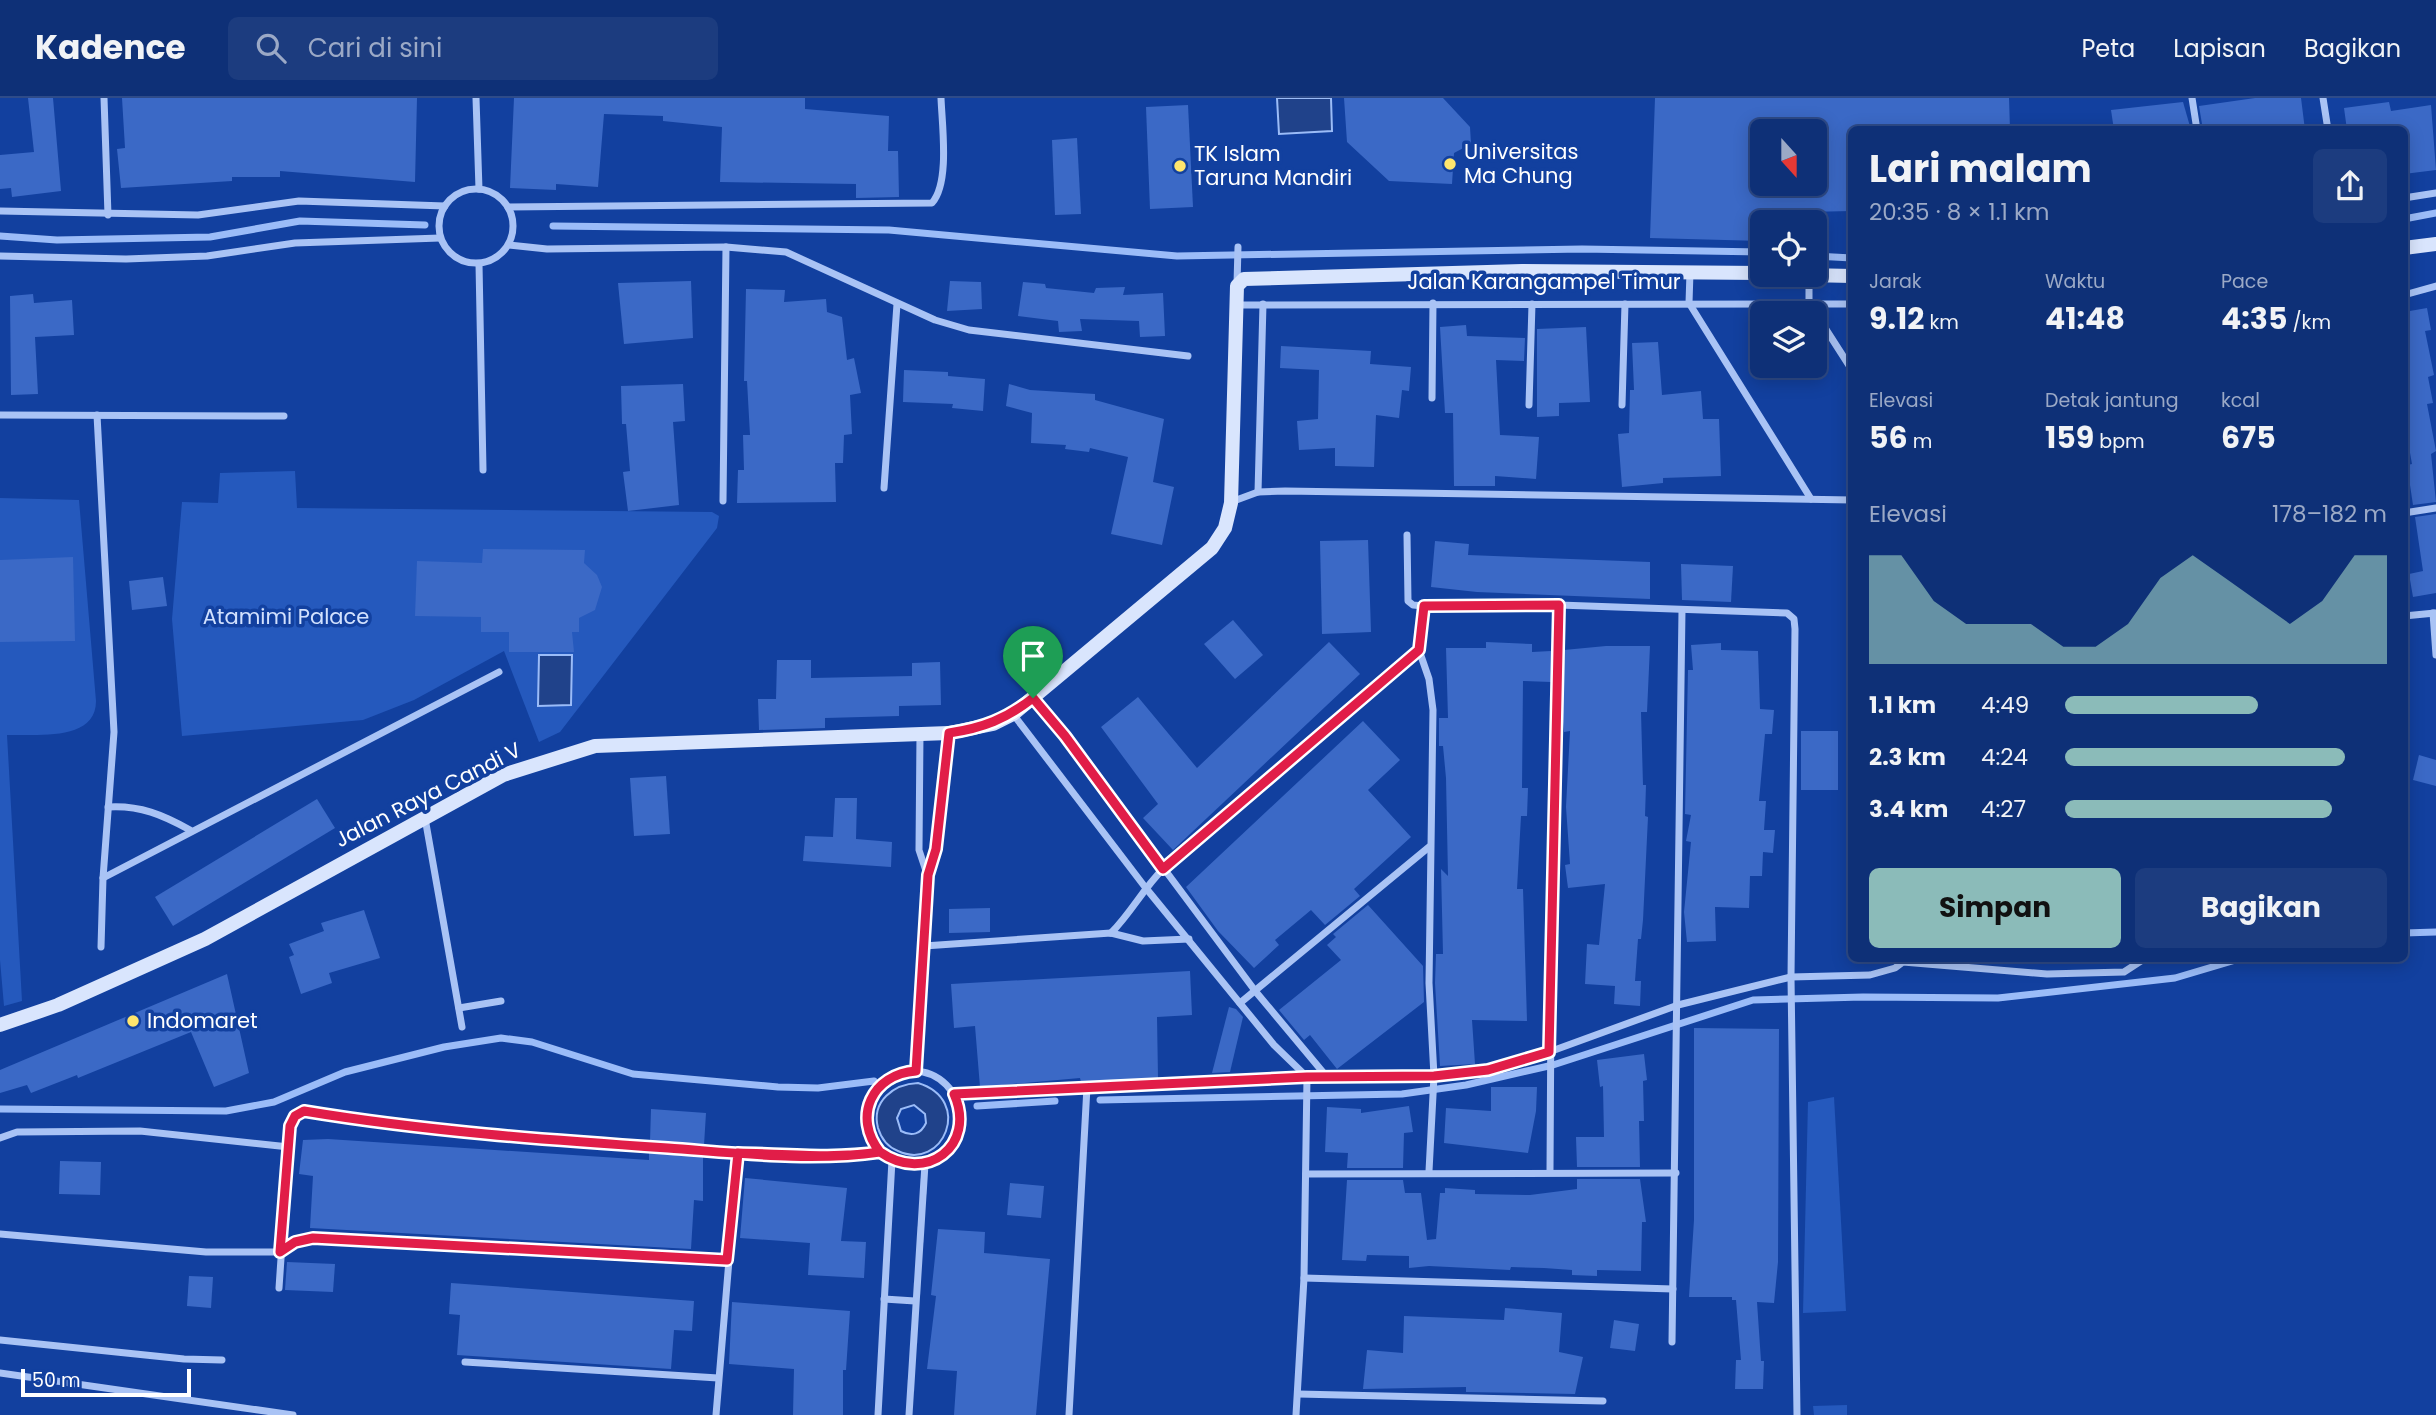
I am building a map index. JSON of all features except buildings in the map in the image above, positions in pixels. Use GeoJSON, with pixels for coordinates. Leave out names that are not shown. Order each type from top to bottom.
{"type":"FeatureCollection","features":[{"type":"Feature","properties":{"kind":"street"},"geometry":{"type":"LineString","coordinates":[[104,98],[108,215]]}},
{"type":"Feature","properties":{"kind":"street"},"geometry":{"type":"LineString","coordinates":[[476,98],[479,189]]}},
{"type":"Feature","properties":{"kind":"street"},"geometry":{"type":"LineString","coordinates":[[508,207],[932,203],[939,195],[942,181],[941,98]]}},
{"type":"Feature","properties":{"kind":"street"},"geometry":{"type":"LineString","coordinates":[[2192,98],[2196,126]]}},
{"type":"Feature","properties":{"kind":"street"},"geometry":{"type":"LineString","coordinates":[[2323,98],[2327,126]]}},
{"type":"Feature","properties":{"kind":"street"},"geometry":{"type":"LineString","coordinates":[[479,189],[493,192],[508,207],[514,225],[509,245],[496,258],[479,264],[459,260],[440,237],[439,227],[444,206],[459,193],[479,189]]}},
{"type":"Feature","properties":{"kind":"street"},"geometry":{"type":"LineString","coordinates":[[2408,197],[2436,193]]}},
{"type":"Feature","properties":{"kind":"street"},"geometry":{"type":"LineString","coordinates":[[0,211],[198,215],[299,201],[444,206]]}},
{"type":"Feature","properties":{"kind":"street"},"geometry":{"type":"LineString","coordinates":[[0,256],[207,256],[295,243],[440,237]]}},
{"type":"Feature","properties":{"kind":"street"},"geometry":{"type":"LineString","coordinates":[[2408,248],[2436,244]]}},
{"type":"Feature","properties":{"kind":"street"},"geometry":{"type":"LineString","coordinates":[[509,245],[547,249],[726,247],[786,252],[860,284],[897,304],[935,320],[969,330],[1188,356]]}},
{"type":"Feature","properties":{"kind":"street"},"geometry":{"type":"LineString","coordinates":[[723,500],[726,247]]}},
{"type":"Feature","properties":{"kind":"street"},"geometry":{"type":"LineString","coordinates":[[1238,247],[1231,503],[1225,528],[1212,548],[1013,714],[1145,887],[1274,1045],[1307,1078],[1304,1278],[1296,1415]]}},
{"type":"Feature","properties":{"kind":"street"},"geometry":{"type":"LineString","coordinates":[[479,264],[483,470]]}},
{"type":"Feature","properties":{"kind":"street"},"geometry":{"type":"LineString","coordinates":[[1689,271],[1689,303],[1811,499]]}},
{"type":"Feature","properties":{"kind":"street","name":"Jalan Karangampel Timur"},"geometry":{"type":"LineString","coordinates":[[1237,286],[1244,279],[1253,278],[1689,271],[1750,273]]}},
{"type":"Feature","properties":{"kind":"street"},"geometry":{"type":"LineString","coordinates":[[1827,275],[1848,276]]}},
{"type":"Feature","properties":{"kind":"street"},"geometry":{"type":"LineString","coordinates":[[2408,294],[2436,286]]}},
{"type":"Feature","properties":{"kind":"street"},"geometry":{"type":"LineString","coordinates":[[1432,398],[1433,303]]}},
{"type":"Feature","properties":{"kind":"street","name":"Jalan Karangampel Timur"},"geometry":{"type":"LineString","coordinates":[[1236,304],[1750,303]]}},
{"type":"Feature","properties":{"kind":"street","name":"Jalan Karangampel Timur"},"geometry":{"type":"LineString","coordinates":[[1827,303],[1848,304]]}},
{"type":"Feature","properties":{"kind":"street"},"geometry":{"type":"LineString","coordinates":[[884,488],[897,304]]}},
{"type":"Feature","properties":{"kind":"street"},"geometry":{"type":"LineString","coordinates":[[1258,492],[1263,304]]}},
{"type":"Feature","properties":{"kind":"street"},"geometry":{"type":"LineString","coordinates":[[1529,405],[1532,304]]}},
{"type":"Feature","properties":{"kind":"street"},"geometry":{"type":"LineString","coordinates":[[1622,405],[1625,304]]}},
{"type":"Feature","properties":{"kind":"street"},"geometry":{"type":"LineString","coordinates":[[1827,331],[1848,364]]}},
{"type":"Feature","properties":{"kind":"street"},"geometry":{"type":"LineString","coordinates":[[0,415],[284,416]]}},
{"type":"Feature","properties":{"kind":"street"},"geometry":{"type":"LineString","coordinates":[[97,415],[114,732],[103,878],[101,947]]}},
{"type":"Feature","properties":{"kind":"street"},"geometry":{"type":"LineString","coordinates":[[1231,503],[1258,492],[1848,500]]}},
{"type":"Feature","properties":{"kind":"street"},"geometry":{"type":"LineString","coordinates":[[2408,512],[2436,508]]}},
{"type":"Feature","properties":{"kind":"street"},"geometry":{"type":"LineString","coordinates":[[1407,535],[1408,601],[1413,605],[1559,605],[1787,613],[1794,620],[1791,978],[1797,1415]]}},
{"type":"Feature","properties":{"kind":"street"},"geometry":{"type":"LineString","coordinates":[[1550,1171],[1559,605]]}},
{"type":"Feature","properties":{"kind":"street"},"geometry":{"type":"LineString","coordinates":[[1424,606],[1419,650],[1429,679],[1433,710],[1429,983],[1434,1077],[1429,1171]]}},
{"type":"Feature","properties":{"kind":"street"},"geometry":{"type":"LineString","coordinates":[[1672,1342],[1682,610]]}},
{"type":"Feature","properties":{"kind":"street"},"geometry":{"type":"LineString","coordinates":[[2408,616],[2434,613],[2436,655]]}},
{"type":"Feature","properties":{"kind":"street"},"geometry":{"type":"LineString","coordinates":[[1111,933],[1124,920],[1145,887],[1163,869],[1419,650]]}},
{"type":"Feature","properties":{"kind":"street"},"geometry":{"type":"LineString","coordinates":[[103,878],[499,672]]}},
{"type":"Feature","properties":{"kind":"street"},"geometry":{"type":"LineString","coordinates":[[1033,698],[1065,736],[1256,992],[1327,1077]]}},
{"type":"Feature","properties":{"kind":"street","name":"Jalan Raya Candi V"},"geometry":{"type":"LineString","coordinates":[[0,1025],[58,1005],[205,939],[503,775],[595,746],[949,733],[993,724],[1013,714]]}},
{"type":"Feature","properties":{"kind":"street"},"geometry":{"type":"LineString","coordinates":[[920,732],[919,850],[928,875]]}},
{"type":"Feature","properties":{"kind":"street"},"geometry":{"type":"LineString","coordinates":[[916,1071],[928,875],[936,849],[949,733]]}},
{"type":"Feature","properties":{"kind":"street"},"geometry":{"type":"LineString","coordinates":[[108,807],[129,805],[157,812],[191,830]]}},
{"type":"Feature","properties":{"kind":"street"},"geometry":{"type":"LineString","coordinates":[[425,817],[462,1027]]}},
{"type":"Feature","properties":{"kind":"street"},"geometry":{"type":"LineString","coordinates":[[1240,1003],[1429,847]]}},
{"type":"Feature","properties":{"kind":"street"},"geometry":{"type":"LineString","coordinates":[[924,946],[1111,933],[1143,941],[1189,939]]}},
{"type":"Feature","properties":{"kind":"street"},"geometry":{"type":"LineString","coordinates":[[954,1094],[1327,1077],[1434,1077],[1488,1070],[1550,1055],[1678,1005],[1791,978],[1870,975],[1895,968],[1901,962]]}},
{"type":"Feature","properties":{"kind":"street"},"geometry":{"type":"LineString","coordinates":[[1924,962],[2047,974],[2124,972],[2139,962]]}},
{"type":"Feature","properties":{"kind":"street"},"geometry":{"type":"LineString","coordinates":[[459,1009],[501,1001]]}},
{"type":"Feature","properties":{"kind":"street"},"geometry":{"type":"LineString","coordinates":[[916,1071],[931,1074],[954,1094],[960,1114],[957,1136],[944,1154],[925,1164],[908,1165],[892,1160],[880,1152],[872,1142],[866,1118],[873,1094],[892,1076],[916,1071]]}},
{"type":"Feature","properties":{"kind":"street"},"geometry":{"type":"LineString","coordinates":[[1069,1415],[1087,1087]]}},
{"type":"Feature","properties":{"kind":"street"},"geometry":{"type":"LineString","coordinates":[[279,1288],[290,1126],[295,1116],[304,1111],[386,1124],[506,1136],[738,1153],[855,1156],[880,1152]]}},
{"type":"Feature","properties":{"kind":"street"},"geometry":{"type":"LineString","coordinates":[[0,1138],[17,1132],[140,1131],[289,1147]]}},
{"type":"Feature","properties":{"kind":"street"},"geometry":{"type":"LineString","coordinates":[[716,1415],[738,1153]]}},
{"type":"Feature","properties":{"kind":"street"},"geometry":{"type":"LineString","coordinates":[[878,1415],[892,1160]]}},
{"type":"Feature","properties":{"kind":"street"},"geometry":{"type":"LineString","coordinates":[[909,1415],[925,1164]]}},
{"type":"Feature","properties":{"kind":"street"},"geometry":{"type":"LineString","coordinates":[[1306,1174],[1429,1171],[1676,1173]]}},
{"type":"Feature","properties":{"kind":"street"},"geometry":{"type":"LineString","coordinates":[[0,1234],[206,1252],[280,1252],[295,1242],[313,1238],[727,1260]]}},
{"type":"Feature","properties":{"kind":"street"},"geometry":{"type":"LineString","coordinates":[[1304,1278],[1673,1289]]}},
{"type":"Feature","properties":{"kind":"street"},"geometry":{"type":"LineString","coordinates":[[884,1298],[915,1301]]}},
{"type":"Feature","properties":{"kind":"street"},"geometry":{"type":"LineString","coordinates":[[0,1340],[184,1359],[222,1360]]}},
{"type":"Feature","properties":{"kind":"street"},"geometry":{"type":"LineString","coordinates":[[465,1362],[718,1378]]}},
{"type":"Feature","properties":{"kind":"street"},"geometry":{"type":"LineString","coordinates":[[0,1373],[293,1415]]}},
{"type":"Feature","properties":{"kind":"street"},"geometry":{"type":"LineString","coordinates":[[1298,1394],[1603,1401]]}},
{"type":"Feature","properties":{"kind":"green space","name":"Atamimi Palace"},"geometry":{"type":"Polygon","coordinates":[[[295,471],[297,508],[712,512],[719,516],[717,528],[560,732],[539,742],[504,651],[414,700],[363,720],[182,736],[172,619],[182,502],[218,503],[220,473],[295,471]]]}},
{"type":"Feature","properties":{"kind":"green space"},"geometry":{"type":"Polygon","coordinates":[[[0,498],[79,500],[96,701],[93,714],[75,730],[48,735],[7,735],[22,1001],[4,1006],[0,960],[0,498]]]}},
{"type":"Feature","properties":{"kind":"green space"},"geometry":{"type":"Polygon","coordinates":[[[1834,1097],[1846,1311],[1803,1313],[1808,1102],[1834,1097]]]}},
{"type":"Feature","properties":{"kind":"green space"},"geometry":{"type":"Polygon","coordinates":[[[1847,1405],[1847,1415],[1814,1415],[1813,1406],[1847,1405]]]}},
{"type":"Feature","properties":{"kind":"shaded area"},"geometry":{"type":"Polygon","coordinates":[[[1277,98],[1331,98],[1332,131],[1279,134],[1277,98]]]}},
{"type":"Feature","properties":{"kind":"shaded area"},"geometry":{"type":"Polygon","coordinates":[[[539,655],[572,655],[571,705],[538,706],[539,655]]]}},
{"type":"Feature","properties":{"kind":"shaded area"},"geometry":{"type":"Polygon","coordinates":[[[918,1083],[935,1092],[945,1104],[948,1118],[946,1131],[939,1143],[928,1152],[914,1155],[888,1145],[879,1132],[877,1118],[881,1102],[886,1096],[909,1084],[918,1083]],[[914,1105],[901,1109],[897,1118],[901,1131],[909,1134],[919,1132],[926,1123],[925,1114],[914,1105]]]}},
{"type":"Feature","properties":{"kind":"waterway"},"geometry":{"type":"LineString","coordinates":[[2408,218],[2436,213]]}},
{"type":"Feature","properties":{"kind":"waterway"},"geometry":{"type":"LineString","coordinates":[[0,236],[57,240],[210,237],[300,221],[425,225]]}},
{"type":"Feature","properties":{"kind":"waterway"},"geometry":{"type":"LineString","coordinates":[[553,226],[889,230],[1177,256],[1582,249],[1750,252]]}},
{"type":"Feature","properties":{"kind":"waterway"},"geometry":{"type":"LineString","coordinates":[[1827,257],[1848,258]]}},
{"type":"Feature","properties":{"kind":"waterway"},"geometry":{"type":"LineString","coordinates":[[2408,933],[2436,932]]}},
{"type":"Feature","properties":{"kind":"waterway"},"geometry":{"type":"LineString","coordinates":[[1100,1100],[1402,1094],[1466,1085],[1553,1065],[1753,1000],[1863,997],[1998,998],[2175,978],[2229,962]]}},
{"type":"Feature","properties":{"kind":"waterway"},"geometry":{"type":"LineString","coordinates":[[0,1109],[226,1111],[274,1102],[345,1072],[444,1047],[501,1038],[532,1042],[633,1074],[778,1087],[818,1088],[874,1081]]}},
{"type":"Feature","properties":{"kind":"waterway"},"geometry":{"type":"LineString","coordinates":[[977,1106],[1055,1101]]}},
{"type":"Feature","properties":{"kind":"place","name":"Universitas Ma Chung"},"geometry":{"type":"Point","coordinates":[1450,164]}},
{"type":"Feature","properties":{"kind":"place","name":"TK Islam Taruna Mandiri"},"geometry":{"type":"Point","coordinates":[1180,166]}},
{"type":"Feature","properties":{"kind":"place","name":"Indomaret"},"geometry":{"type":"Point","coordinates":[133,1021]}},
{"type":"Feature","properties":{"kind":"route"},"geometry":{"type":"LineString","coordinates":[[1033,698],[1013,714],[993,724],[949,733],[936,849],[928,875],[916,1071],[892,1076],[881,1084],[868,1105],[867,1131],[880,1152],[855,1156],[738,1153],[727,1260],[313,1238],[295,1242],[280,1252],[290,1126],[295,1116],[304,1111],[386,1124],[519,1138],[738,1153],[797,1154],[855,1156],[880,1152],[892,1160],[908,1165],[925,1164],[935,1160],[952,1146],[960,1125],[954,1094],[1307,1077],[1434,1076],[1488,1070],[1549,1052],[1559,605],[1424,606],[1419,650],[1163,869],[1065,736],[1033,698]]}}]}
